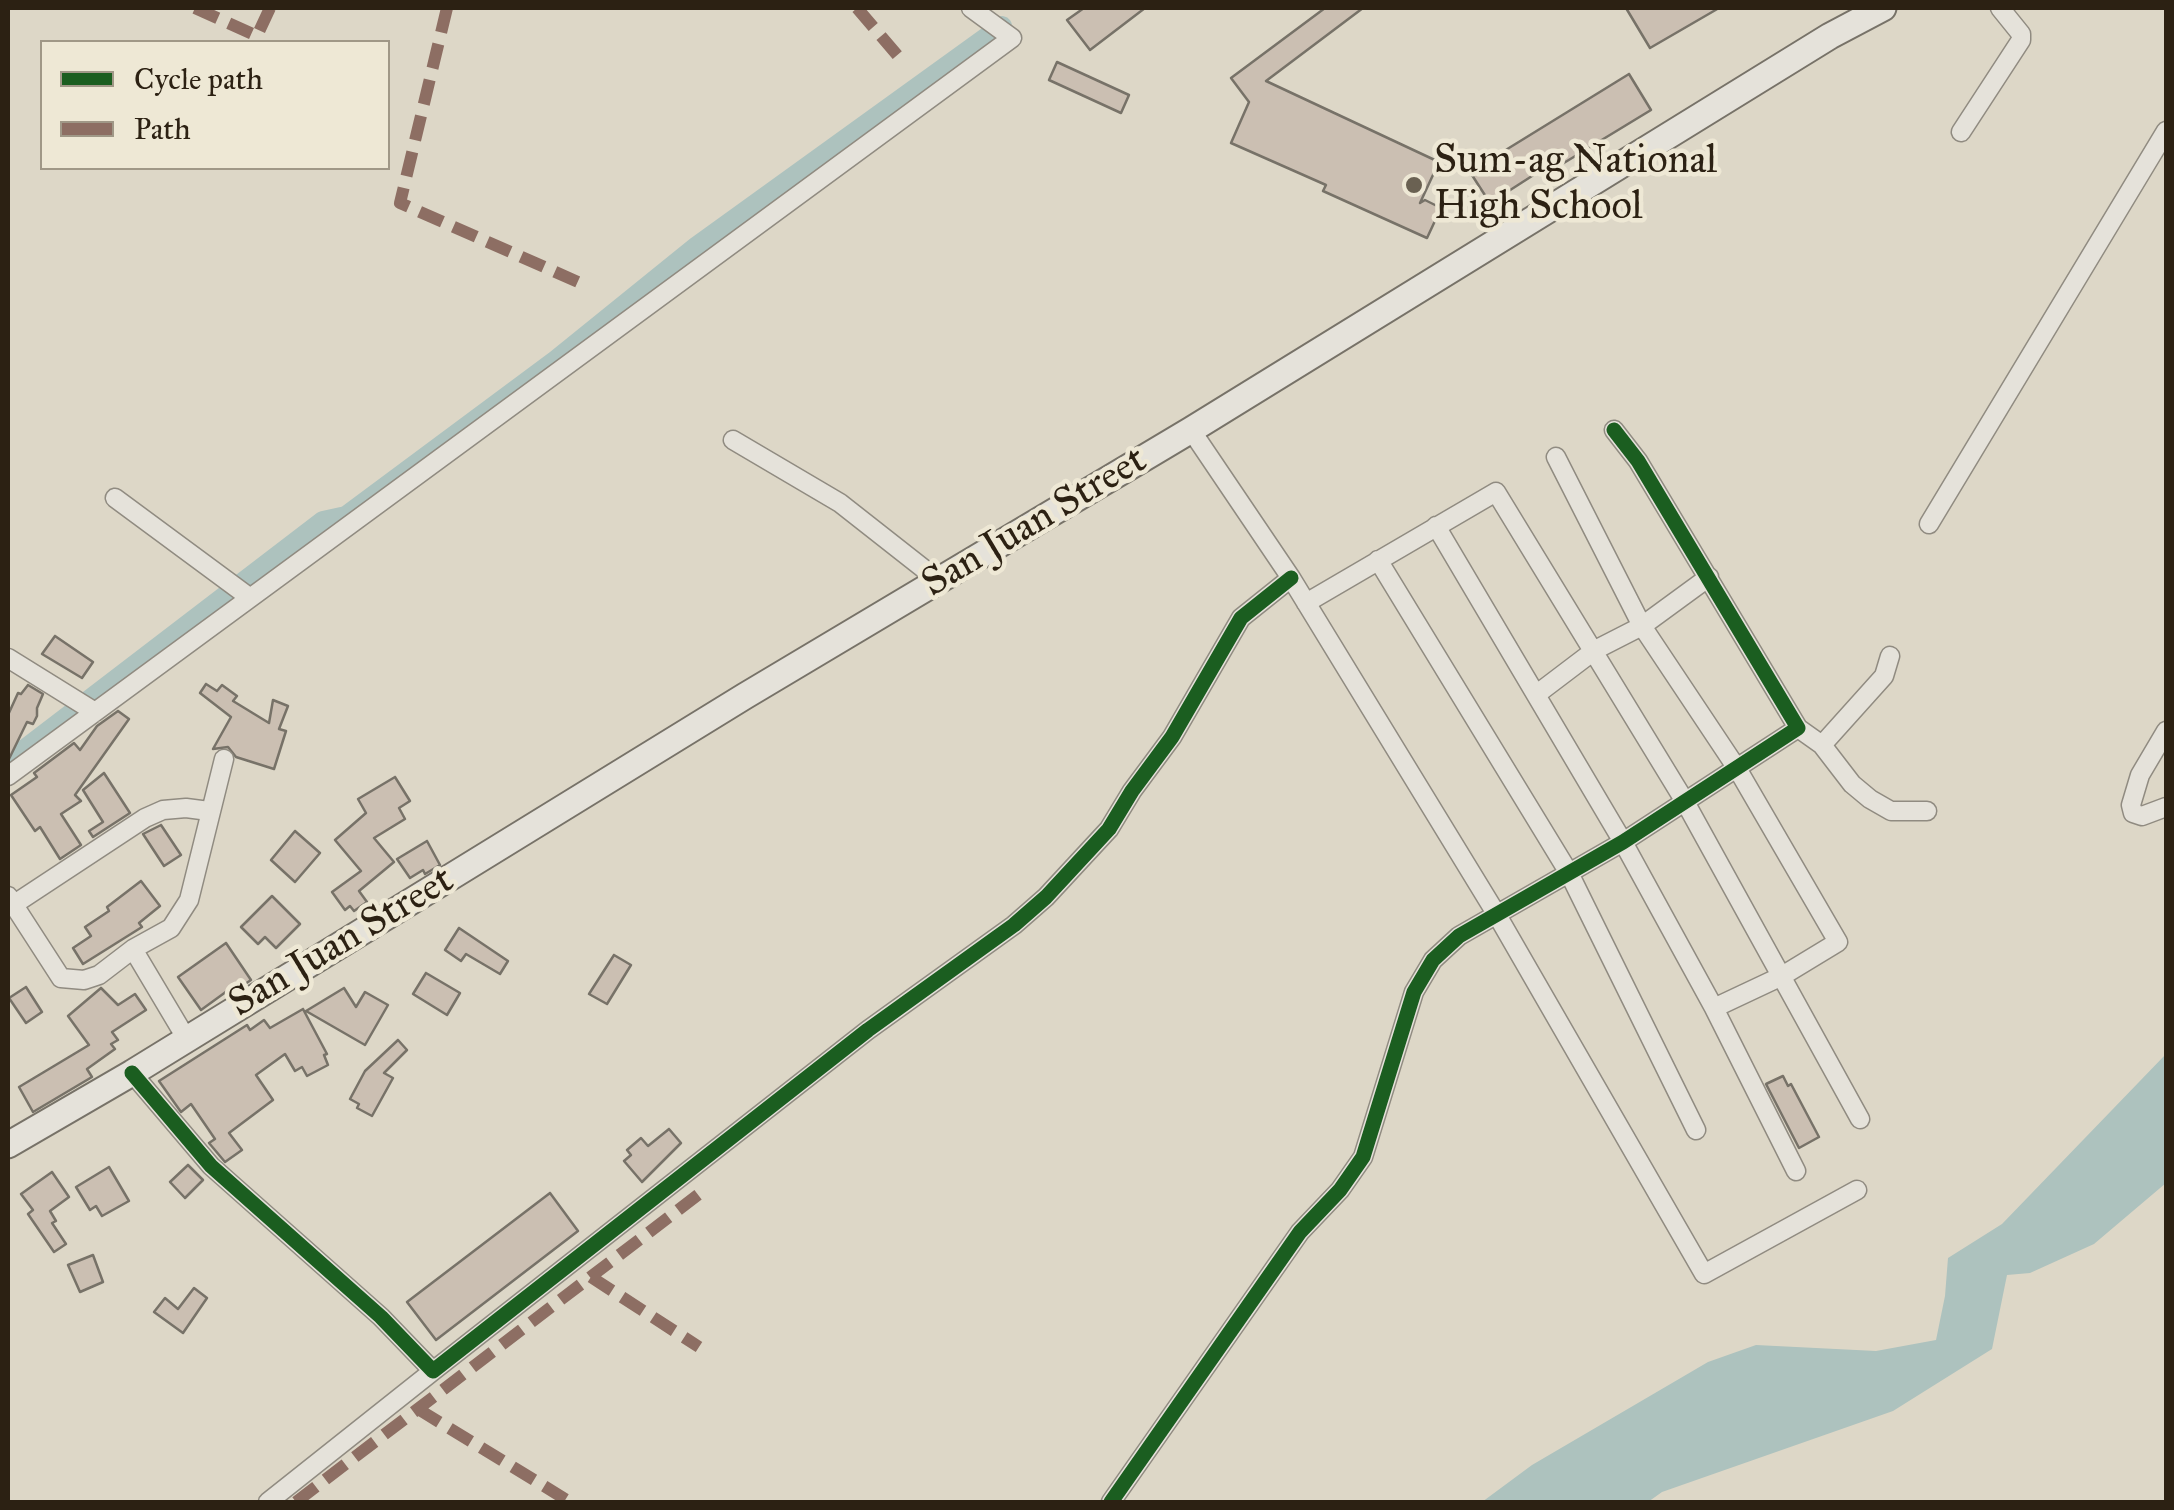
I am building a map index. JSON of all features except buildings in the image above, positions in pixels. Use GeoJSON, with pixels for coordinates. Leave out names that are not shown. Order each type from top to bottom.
{"type":"FeatureCollection","features":[{"type":"Feature","properties":{"kind":"main road","name":"San Juan Street"},"geometry":{"type":"LineString","coordinates":[[8,1146],[1191,430],[1830,36],[1882,8]]}},
{"type":"Feature","properties":{"kind":"street"},"geometry":{"type":"LineString","coordinates":[[8,776],[245,594],[1012,38],[972,8]]}},
{"type":"Feature","properties":{"kind":"street"},"geometry":{"type":"LineString","coordinates":[[1961,132],[2021,40],[2000,8]]}},
{"type":"Feature","properties":{"kind":"street"},"geometry":{"type":"LineString","coordinates":[[1929,524],[2166,130]]}},
{"type":"Feature","properties":{"kind":"street"},"geometry":{"type":"LineString","coordinates":[[1191,430],[1291,578],[1498,915],[1704,1274],[1857,1190]]}},
{"type":"Feature","properties":{"kind":"street"},"geometry":{"type":"LineString","coordinates":[[1614,430],[1709,576],[1798,728],[1822,745],[1852,784],[1870,800],[1892,811],[1926,811]]}},
{"type":"Feature","properties":{"kind":"street"},"geometry":{"type":"LineString","coordinates":[[733,440],[840,502],[938,580]]}},
{"type":"Feature","properties":{"kind":"street"},"geometry":{"type":"LineString","coordinates":[[1556,457],[1642,626],[1738,770],[1838,942],[1782,976],[1714,1008]]}},
{"type":"Feature","properties":{"kind":"street"},"geometry":{"type":"LineString","coordinates":[[1306,603],[1496,492],[1684,800],[1860,1119]]}},
{"type":"Feature","properties":{"kind":"street"},"geometry":{"type":"LineString","coordinates":[[114,498],[245,594]]}},
{"type":"Feature","properties":{"kind":"street"},"geometry":{"type":"LineString","coordinates":[[1436,526],[1623,842],[1714,1008],[1796,1171]]}},
{"type":"Feature","properties":{"kind":"street"},"geometry":{"type":"LineString","coordinates":[[1378,560],[1568,873],[1696,1130]]}},
{"type":"Feature","properties":{"kind":"street"},"geometry":{"type":"LineString","coordinates":[[1537,694],[1595,650],[1642,626],[1709,576]]}},
{"type":"Feature","properties":{"kind":"street"},"geometry":{"type":"LineString","coordinates":[[268,1502],[868,1030],[1046,898],[1110,829],[1132,791],[1172,738],[1241,618],[1291,578]]}},
{"type":"Feature","properties":{"kind":"street"},"geometry":{"type":"LineString","coordinates":[[1822,745],[1884,676],[1890,656]]}},
{"type":"Feature","properties":{"kind":"street"},"geometry":{"type":"LineString","coordinates":[[8,658],[92,711]]}},
{"type":"Feature","properties":{"kind":"street"},"geometry":{"type":"LineString","coordinates":[[1110,1502],[1300,1232],[1340,1190],[1363,1157],[1414,992],[1433,960],[1458,936],[1623,842],[1798,728]]}},
{"type":"Feature","properties":{"kind":"street"},"geometry":{"type":"LineString","coordinates":[[2166,732],[2140,776],[2131,804],[2137,816],[2166,807]]}},
{"type":"Feature","properties":{"kind":"street"},"geometry":{"type":"LineString","coordinates":[[209,811],[163,810],[145,818],[10,901],[62,978],[84,980],[99,975],[133,949],[171,928],[188,900],[224,759]]}},
{"type":"Feature","properties":{"kind":"street"},"geometry":{"type":"LineString","coordinates":[[133,949],[186,1038]]}},
{"type":"Feature","properties":{"kind":"street"},"geometry":{"type":"LineString","coordinates":[[132,1072],[211,1166],[368,1304],[433,1372]]}},
{"type":"Feature","properties":{"kind":"shaded area"},"geometry":{"type":"Polygon","coordinates":[[[2166,1054],[2166,1183],[2094,1244],[2030,1273],[2007,1275],[1992,1349],[1893,1411],[1662,1492],[1648,1502],[1482,1502],[1532,1465],[1708,1362],[1756,1345],[1876,1351],[1936,1340],[1948,1258],[2002,1224],[2166,1054]]]}},
{"type":"Feature","properties":{"kind":"waterway"},"geometry":{"type":"LineString","coordinates":[[8,762],[323,521],[346,516],[556,360],[697,246],[1002,26]]}},
{"type":"Feature","properties":{"kind":"marked path"},"geometry":{"type":"LineString","coordinates":[[195,8],[257,36],[270,8]]}},
{"type":"Feature","properties":{"kind":"marked path"},"geometry":{"type":"LineString","coordinates":[[447,8],[400,203],[578,282]]}},
{"type":"Feature","properties":{"kind":"marked path"},"geometry":{"type":"LineString","coordinates":[[857,8],[898,56]]}},
{"type":"Feature","properties":{"kind":"marked path"},"geometry":{"type":"LineString","coordinates":[[296,1502],[703,1191]]}},
{"type":"Feature","properties":{"kind":"marked path"},"geometry":{"type":"LineString","coordinates":[[591,1277],[699,1347]]}},
{"type":"Feature","properties":{"kind":"marked path"},"geometry":{"type":"LineString","coordinates":[[418,1409],[570,1502]]}},
{"type":"Feature","properties":{"kind":"cycle path"},"geometry":{"type":"LineString","coordinates":[[1111,1502],[1300,1232],[1340,1190],[1363,1157],[1414,992],[1433,960],[1459,936],[1623,842],[1798,728],[1638,461],[1614,430]]}},
{"type":"Feature","properties":{"kind":"cycle path"},"geometry":{"type":"LineString","coordinates":[[132,1073],[211,1166],[381,1317],[433,1371],[868,1030],[1014,925],[1046,897],[1109,829],[1172,737],[1241,618],[1291,578]]}},
{"type":"Feature","properties":{"kind":"place","name":"Sum-ag National High School"},"geometry":{"type":"Point","coordinates":[1414,185]}}]}
